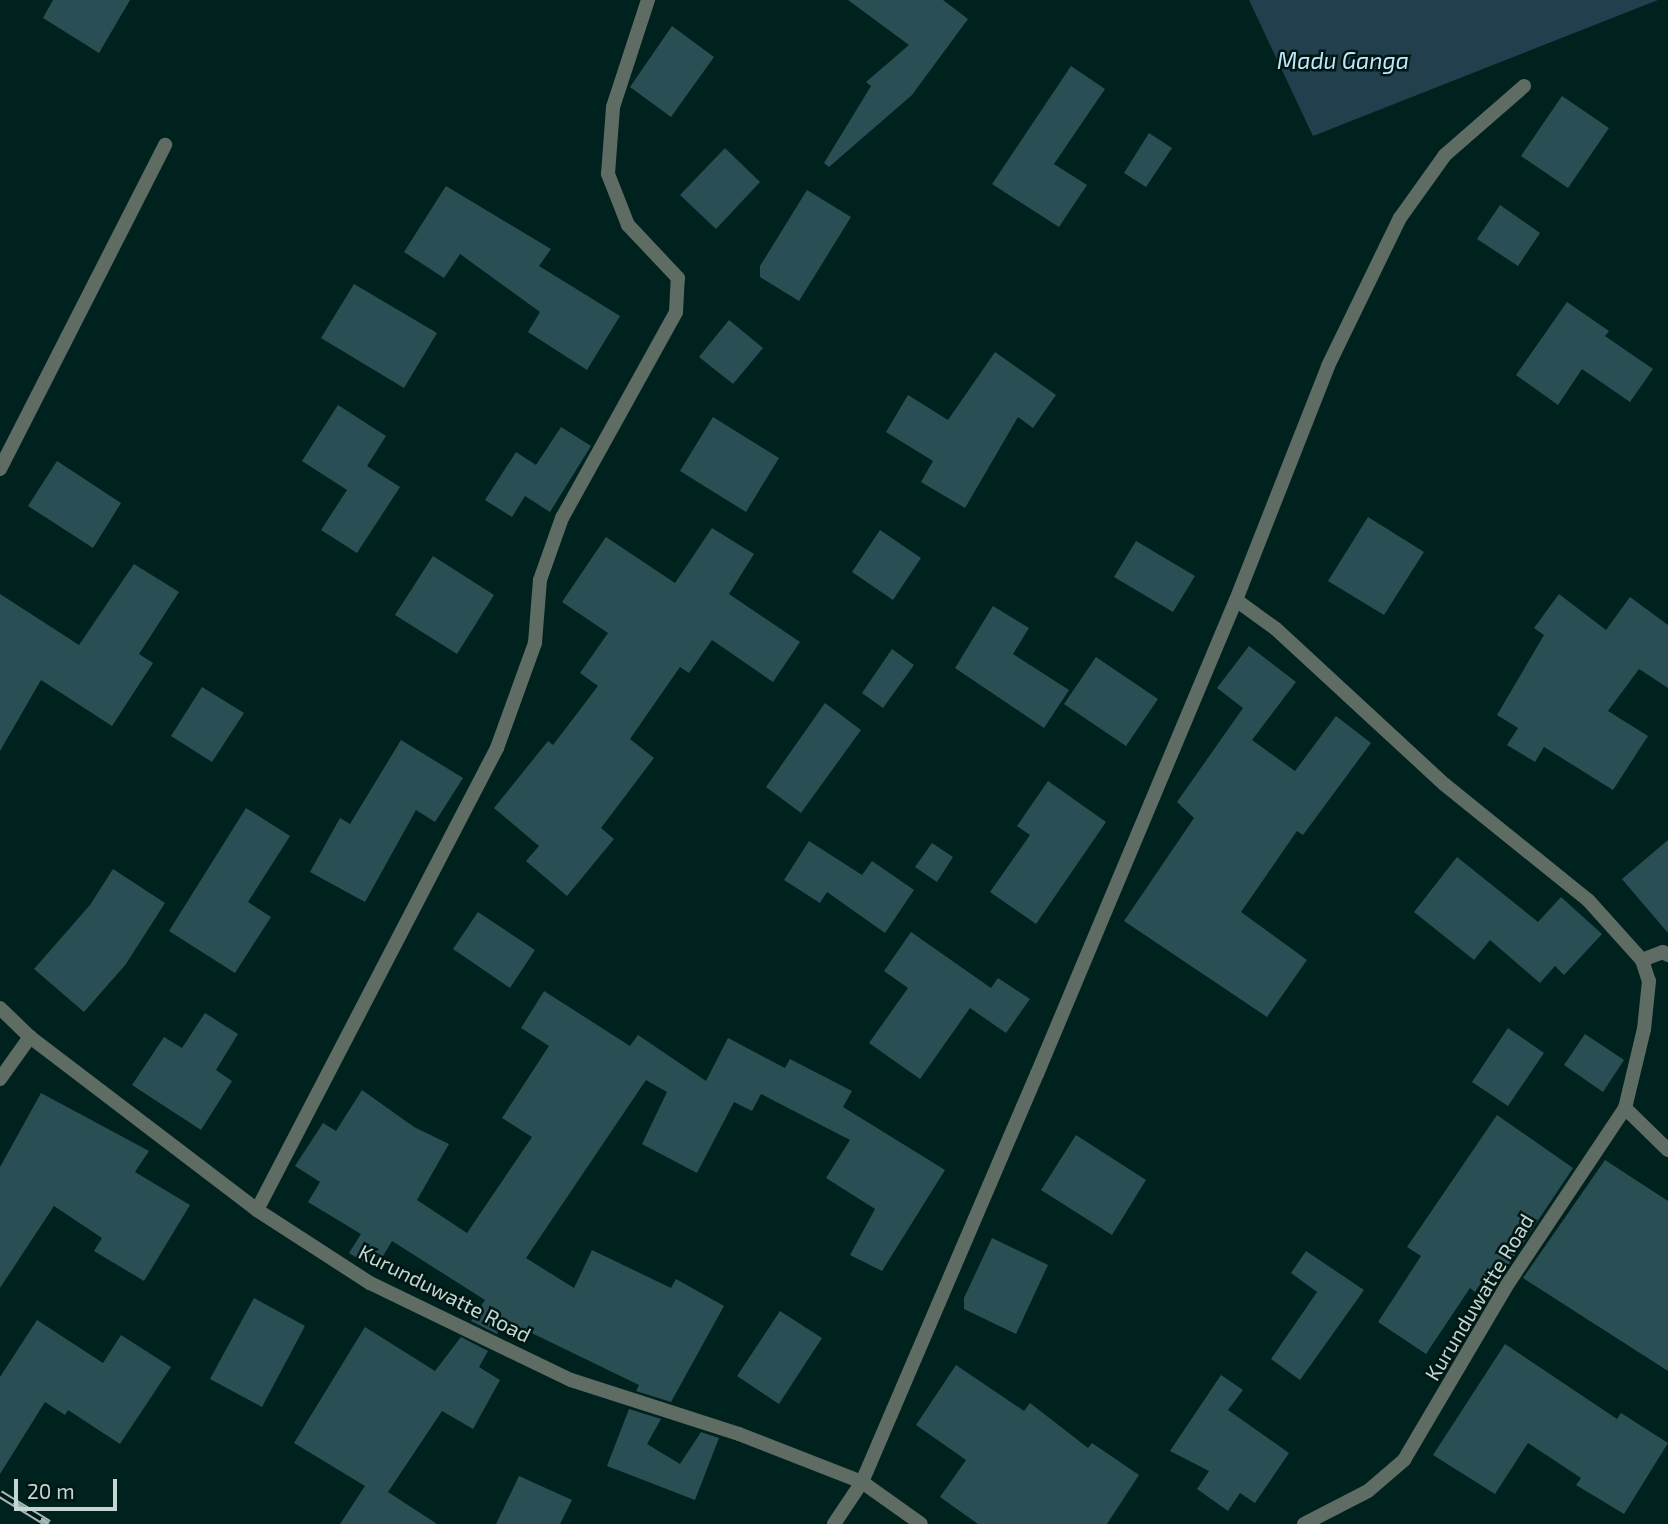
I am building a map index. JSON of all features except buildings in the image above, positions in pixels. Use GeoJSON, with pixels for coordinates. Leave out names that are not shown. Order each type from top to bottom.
{"type":"FeatureCollection","features":[{"type":"Feature","properties":{"kind":"street"},"geometry":{"type":"LineString","coordinates":[[257,1210],[497,748],[535,643],[540,580],[562,518],[676,312],[678,278],[628,225],[608,174],[613,107],[648,0]]}},
{"type":"Feature","properties":{"kind":"street"},"geometry":{"type":"LineString","coordinates":[[834,1524],[862,1482],[1236,600],[1328,366],[1400,218],[1445,155],[1524,86]]}},
{"type":"Feature","properties":{"kind":"street"},"geometry":{"type":"LineString","coordinates":[[0,469],[165,145]]}},
{"type":"Feature","properties":{"kind":"street"},"geometry":{"type":"LineString","coordinates":[[1236,600],[1276,629],[1444,784],[1588,900],[1642,960],[1649,981],[1644,1029],[1625,1108],[1668,1150]]}},
{"type":"Feature","properties":{"kind":"street"},"geometry":{"type":"LineString","coordinates":[[1642,960],[1663,952],[1668,955]]}},
{"type":"Feature","properties":{"kind":"street","name":"Kurunduwatte Road"},"geometry":{"type":"LineString","coordinates":[[0,1008],[30,1037],[257,1210],[370,1283],[571,1380],[739,1434],[862,1482],[920,1524]]}},
{"type":"Feature","properties":{"kind":"street"},"geometry":{"type":"LineString","coordinates":[[0,1079],[30,1037]]}},
{"type":"Feature","properties":{"kind":"street","name":"Kurunduwatte Road"},"geometry":{"type":"LineString","coordinates":[[1304,1524],[1368,1492],[1404,1460],[1509,1282],[1625,1108]]}},
{"type":"Feature","properties":{"kind":"water","name":"Madu Ganga"},"geometry":{"type":"Polygon","coordinates":[[[1249,0],[1658,0],[1313,136],[1249,0]]]}},
{"type":"Feature","properties":{"kind":"railway"},"geometry":{"type":"LineString","coordinates":[[0,1494],[49,1524]]}}]}
